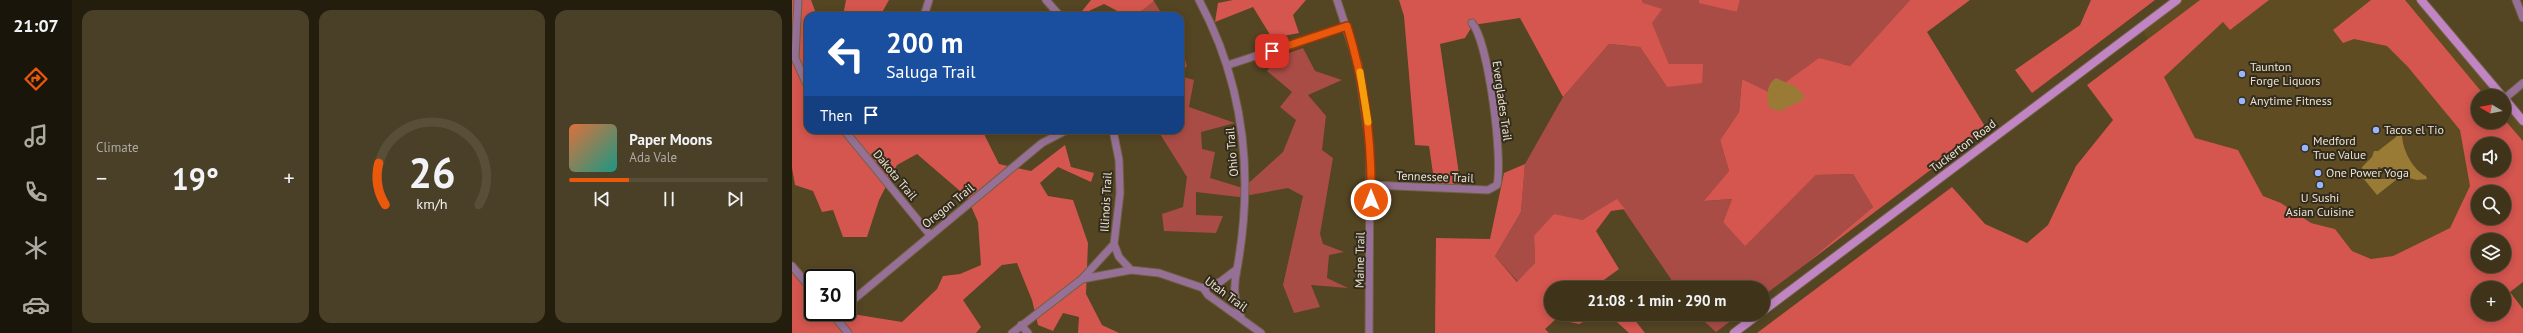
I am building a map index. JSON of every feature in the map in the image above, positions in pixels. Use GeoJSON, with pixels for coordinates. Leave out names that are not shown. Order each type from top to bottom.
{"type":"FeatureCollection","features":[{"type":"Feature","properties":{"kind":"main road","name":"Tuckerton Road"},"geometry":{"type":"LineString","coordinates":[[1770,306],[2177,0]]}},
{"type":"Feature","properties":{"kind":"main road"},"geometry":{"type":"LineString","coordinates":[[2421,0],[2496,89]]}},
{"type":"Feature","properties":{"kind":"main road"},"geometry":{"type":"LineString","coordinates":[[2511,107],[2523,121]]}},
{"type":"Feature","properties":{"kind":"main road"},"geometry":{"type":"LineString","coordinates":[[1734,333],[1750,321]]}},
{"type":"Feature","properties":{"kind":"street"},"geometry":{"type":"LineString","coordinates":[[798,0],[795,58],[804,78]]}},
{"type":"Feature","properties":{"kind":"street"},"geometry":{"type":"LineString","coordinates":[[925,12],[928,0]]}},
{"type":"Feature","properties":{"kind":"street"},"geometry":{"type":"LineString","coordinates":[[1046,0],[1056,12]]}},
{"type":"Feature","properties":{"kind":"street","name":"Ohio Trail"},"geometry":{"type":"LineString","coordinates":[[1199,0],[1228,65],[1239,111],[1246,170],[1243,234],[1234,286],[1234,300],[1242,319]]}},
{"type":"Feature","properties":{"kind":"street","name":"Maine Trail"},"geometry":{"type":"LineString","coordinates":[[1337,0],[1347,26],[1362,81],[1370,147],[1372,185],[1369,333]]}},
{"type":"Feature","properties":{"kind":"street"},"geometry":{"type":"LineString","coordinates":[[2516,0],[2523,18]]}},
{"type":"Feature","properties":{"kind":"street","name":"Everglades Trail"},"geometry":{"type":"LineString","coordinates":[[1472,23],[1484,50],[1495,124],[1498,173],[1497,185]]}},
{"type":"Feature","properties":{"kind":"street"},"geometry":{"type":"LineString","coordinates":[[1228,65],[1347,26]]}},
{"type":"Feature","properties":{"kind":"street"},"geometry":{"type":"LineString","coordinates":[[2511,93],[2523,83]]}},
{"type":"Feature","properties":{"kind":"street","name":"Dakota Trail"},"geometry":{"type":"LineString","coordinates":[[847,134],[930,235]]}},
{"type":"Feature","properties":{"kind":"street","name":"Oregon Trail"},"geometry":{"type":"LineString","coordinates":[[856,297],[1042,143],[1059,134]]}},
{"type":"Feature","properties":{"kind":"street","name":"Illinois Trail"},"geometry":{"type":"LineString","coordinates":[[1114,134],[1119,160],[1120,193],[1114,244],[1119,257],[1131,270]]}},
{"type":"Feature","properties":{"kind":"street","name":"Tennessee Trail"},"geometry":{"type":"LineString","coordinates":[[1372,185],[1488,190],[1497,185]]}},
{"type":"Feature","properties":{"kind":"street","name":"Utah Trail"},"geometry":{"type":"LineString","coordinates":[[1012,333],[1082,279],[1114,244]]}},
{"type":"Feature","properties":{"kind":"street"},"geometry":{"type":"LineString","coordinates":[[792,266],[804,280]]}},
{"type":"Feature","properties":{"kind":"street"},"geometry":{"type":"LineString","coordinates":[[1203,288],[1220,282],[1237,269]]}},
{"type":"Feature","properties":{"kind":"street","name":"Utah Trail"},"geometry":{"type":"LineString","coordinates":[[1082,279],[1131,270],[1159,273],[1203,288],[1261,333]]}},
{"type":"Feature","properties":{"kind":"street"},"geometry":{"type":"LineString","coordinates":[[840,321],[848,333]]}},
{"type":"Feature","properties":{"kind":"street"},"geometry":{"type":"LineString","coordinates":[[1021,325],[1028,333]]}},
{"type":"Feature","properties":{"kind":"shaded area"},"geometry":{"type":"Polygon","coordinates":[[[792,0],[811,0],[816,12],[804,12],[804,134],[984,134],[999,164],[1031,171],[1065,145],[1071,167],[1094,173],[1091,182],[1058,167],[1040,183],[1048,196],[1073,200],[1088,243],[1086,294],[1102,325],[1119,333],[1078,333],[1079,317],[1063,313],[1053,331],[1038,325],[1032,300],[1017,263],[1002,265],[963,300],[981,327],[976,333],[792,333],[792,266],[804,280],[804,321],[856,321],[856,315],[902,322],[937,289],[943,276],[960,274],[981,265],[978,222],[967,197],[917,154],[897,165],[879,200],[867,237],[843,237],[833,210],[822,212],[813,191],[795,185],[792,168],[792,0]]]}},
{"type":"Feature","properties":{"kind":"shaded area"},"geometry":{"type":"Polygon","coordinates":[[[846,0],[889,0],[882,12],[844,12],[846,0]]]}},
{"type":"Feature","properties":{"kind":"shaded area"},"geometry":{"type":"Polygon","coordinates":[[[1091,0],[1154,1],[1140,12],[1120,12],[1104,4],[1087,12],[1081,12],[1091,0]]]}},
{"type":"Feature","properties":{"kind":"shaded area"},"geometry":{"type":"Polygon","coordinates":[[[1233,0],[1306,0],[1293,15],[1299,33],[1272,38],[1253,7],[1215,22],[1218,3],[1233,0]]]}},
{"type":"Feature","properties":{"kind":"shaded area"},"geometry":{"type":"Polygon","coordinates":[[[1399,0],[1642,0],[1643,3],[1662,9],[1652,23],[1669,64],[1703,64],[1702,83],[1667,87],[1640,47],[1609,44],[1563,97],[1520,18],[1473,25],[1465,38],[1440,44],[1461,188],[1435,187],[1429,146],[1415,145],[1404,16],[1399,0]]]}},
{"type":"Feature","properties":{"kind":"shaded area"},"geometry":{"type":"Polygon","coordinates":[[[1642,0],[1699,0],[1699,2],[1737,12],[1740,0],[1910,0],[1850,66],[1843,64],[1771,93],[1742,79],[1739,112],[1720,140],[1729,171],[1705,201],[1732,199],[1723,222],[1745,245],[1816,175],[1853,174],[1873,207],[1802,267],[1770,291],[1770,281],[1672,281],[1617,200],[1582,220],[1534,236],[1535,263],[1518,282],[1495,256],[1521,212],[1525,164],[1563,97],[1609,44],[1640,47],[1667,87],[1703,64],[1669,64],[1642,0]]]}},
{"type":"Feature","properties":{"kind":"shaded area"},"geometry":{"type":"Polygon","coordinates":[[[1699,0],[1740,0],[1737,12],[1699,3],[1699,0]]]}},
{"type":"Feature","properties":{"kind":"shaded area"},"geometry":{"type":"Polygon","coordinates":[[[1910,0],[1970,0],[1927,32],[1986,128],[1802,267],[1873,207],[1853,174],[1816,175],[1745,246],[1723,222],[1732,199],[1704,201],[1729,171],[1720,140],[1739,112],[1742,79],[1771,93],[1819,58],[1850,66],[1910,0]]]}},
{"type":"Feature","properties":{"kind":"shaded area"},"geometry":{"type":"Polygon","coordinates":[[[2091,0],[2155,0],[2032,93],[2015,70],[2080,25],[2091,0]]]}},
{"type":"Feature","properties":{"kind":"shaded area"},"geometry":{"type":"Polygon","coordinates":[[[2177,0],[2421,0],[2496,89],[2471,89],[2471,129],[2511,129],[2511,106],[2523,121],[2523,149],[2511,146],[2511,137],[2471,137],[2471,177],[2475,177],[2450,228],[2393,256],[2371,259],[2352,251],[2335,229],[2311,223],[2281,203],[2263,196],[2238,150],[2195,138],[2164,78],[2142,27],[2177,0]]]}},
{"type":"Feature","properties":{"kind":"shaded area"},"geometry":{"type":"Polygon","coordinates":[[[2200,0],[2269,0],[2230,30],[2223,22],[2164,77],[2195,138],[2238,150],[2263,196],[2281,203],[2311,223],[2335,229],[2352,251],[2371,259],[2393,256],[2450,228],[2470,186],[2460,130],[2408,67],[2387,46],[2354,39],[2343,43],[2333,30],[2371,0],[2405,0],[2479,89],[2471,89],[2471,129],[2511,129],[2511,127],[2523,141],[2523,282],[2511,291],[2511,281],[2471,281],[2471,321],[2511,321],[2511,293],[2523,309],[2523,333],[1757,333],[1952,187],[1985,224],[2027,243],[2048,225],[2076,166],[2113,120],[2087,85],[2200,0]]]}},
{"type":"Feature","properties":{"kind":"shaded area"},"geometry":{"type":"Polygon","coordinates":[[[1154,1],[1161,12],[1139,12],[1154,1]]]}},
{"type":"Feature","properties":{"kind":"shaded area"},"geometry":{"type":"Polygon","coordinates":[[[1303,48],[1315,71],[1342,80],[1308,95],[1326,116],[1322,150],[1333,158],[1320,234],[1323,244],[1344,252],[1329,255],[1327,278],[1348,288],[1311,285],[1320,307],[1294,313],[1283,285],[1303,196],[1288,188],[1239,197],[1196,192],[1196,215],[1223,216],[1216,233],[1164,231],[1162,214],[1183,207],[1187,177],[1160,134],[1184,134],[1184,77],[1194,80],[1189,107],[1235,123],[1201,132],[1202,149],[1215,152],[1210,178],[1243,188],[1283,152],[1296,120],[1280,107],[1292,92],[1267,71],[1278,57],[1303,48]]]}},
{"type":"Feature","properties":{"kind":"shaded area"},"geometry":{"type":"Polygon","coordinates":[[[1184,56],[1187,66],[1184,69],[1184,56]]]}},
{"type":"Feature","properties":{"kind":"shaded area"},"geometry":{"type":"Polygon","coordinates":[[[1776,78],[1796,87],[1804,96],[1803,100],[1780,111],[1771,109],[1767,97],[1768,88],[1776,78]]]}},
{"type":"Feature","properties":{"kind":"shaded area"},"geometry":{"type":"Polygon","coordinates":[[[2397,131],[2402,131],[2403,144],[2408,157],[2416,168],[2426,176],[2427,179],[2417,180],[2401,176],[2377,195],[2363,178],[2362,167],[2372,157],[2374,151],[2378,151],[2396,137],[2397,131]],[[2378,167],[2377,179],[2386,179],[2386,169],[2378,167]]]}},
{"type":"Feature","properties":{"kind":"shaded area"},"geometry":{"type":"Polygon","coordinates":[[[1525,164],[1521,212],[1495,256],[1517,282],[1535,263],[1534,236],[1554,214],[1582,220],[1617,199],[1625,209],[1611,211],[1596,231],[1619,269],[1602,281],[1544,281],[1544,321],[1554,321],[1545,329],[1549,333],[1435,333],[1436,238],[1490,239],[1504,173],[1525,164]]]}},
{"type":"Feature","properties":{"kind":"shaded area"},"geometry":{"type":"Polygon","coordinates":[[[1565,321],[1585,321],[1579,324],[1565,321]]]}},
{"type":"Feature","properties":{"kind":"shaded area"},"geometry":{"type":"Polygon","coordinates":[[[1616,321],[1636,321],[1645,333],[1629,333],[1616,321]]]}},
{"type":"Feature","properties":{"kind":"shaded area"},"geometry":{"type":"Polygon","coordinates":[[[1704,321],[1731,321],[1716,332],[1704,321]]]}},
{"type":"Feature","properties":{"kind":"slow traffic"},"geometry":{"type":"LineString","coordinates":[[1360,72],[1368,122]]}},
{"type":"Feature","properties":{"kind":"place","name":"Taunton Forge Liquors"},"geometry":{"type":"Point","coordinates":[2242,74]}},
{"type":"Feature","properties":{"kind":"place","name":"Anytime Fitness"},"geometry":{"type":"Point","coordinates":[2242,101]}},
{"type":"Feature","properties":{"kind":"place","name":"Tacos el Tio"},"geometry":{"type":"Point","coordinates":[2376,130]}},
{"type":"Feature","properties":{"kind":"place","name":"Medford True Value"},"geometry":{"type":"Point","coordinates":[2305,148]}},
{"type":"Feature","properties":{"kind":"place","name":"One Power Yoga"},"geometry":{"type":"Point","coordinates":[2318,173]}},
{"type":"Feature","properties":{"kind":"place","name":"U Sushi Asian Cuisine"},"geometry":{"type":"Point","coordinates":[2320,185]}},
{"type":"Feature","properties":{"kind":"route"},"geometry":{"type":"LineString","coordinates":[[1272,51],[1347,26],[1362,81],[1367,113],[1371,156],[1371,200]]}}]}
